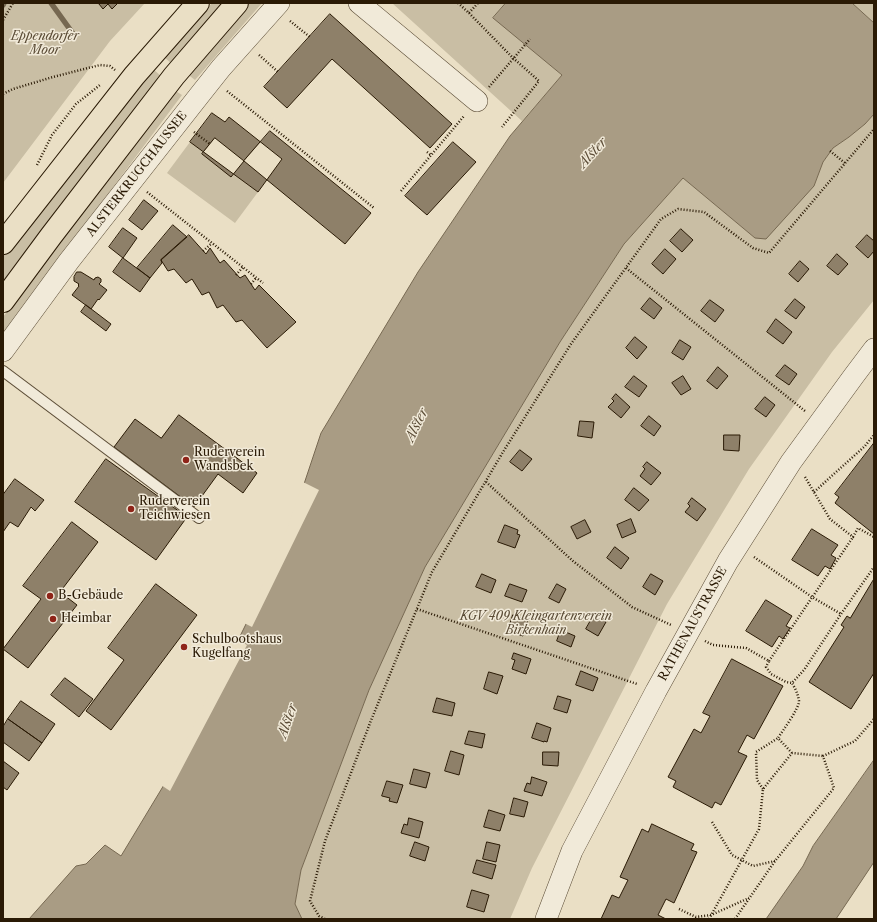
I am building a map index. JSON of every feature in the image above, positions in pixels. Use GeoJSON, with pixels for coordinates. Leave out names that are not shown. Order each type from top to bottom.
{"type":"FeatureCollection","features":[{"type":"Feature","properties":{"kind":"main road"},"geometry":{"type":"LineString","coordinates":[[3,243],[134,76],[198,3]]}},
{"type":"Feature","properties":{"kind":"main road"},"geometry":{"type":"LineString","coordinates":[[3,301],[174,76],[237,3]]}},
{"type":"Feature","properties":{"kind":"street"},"geometry":{"type":"LineString","coordinates":[[359,3],[477,101]]}},
{"type":"Feature","properties":{"kind":"street","name":"ALSTERKRUGCHAUSSEE"},"geometry":{"type":"LineString","coordinates":[[3,351],[69,261],[221,68],[283,11]]}},
{"type":"Feature","properties":{"kind":"street","name":"RATHENAUSTRASSE"},"geometry":{"type":"LineString","coordinates":[[546,919],[572,851],[656,691],[737,546],[787,468],[874,349]]}},
{"type":"Feature","properties":{"kind":"lane"},"geometry":{"type":"LineString","coordinates":[[3,371],[199,518]]}},
{"type":"Feature","properties":{"kind":"path"},"geometry":{"type":"LineString","coordinates":[[3,20],[13,3]]}},
{"type":"Feature","properties":{"kind":"path"},"geometry":{"type":"LineString","coordinates":[[458,3],[513,58],[539,81],[502,127]]}},
{"type":"Feature","properties":{"kind":"path"},"geometry":{"type":"LineString","coordinates":[[469,13],[478,3]]}},
{"type":"Feature","properties":{"kind":"path"},"geometry":{"type":"LineString","coordinates":[[283,11],[310,37]]}},
{"type":"Feature","properties":{"kind":"path"},"geometry":{"type":"LineString","coordinates":[[493,82],[530,39]]}},
{"type":"Feature","properties":{"kind":"path"},"geometry":{"type":"LineString","coordinates":[[258,55],[278,72]]}},
{"type":"Feature","properties":{"kind":"path"},"geometry":{"type":"LineString","coordinates":[[3,94],[13,89],[53,77],[100,65],[110,66],[116,71]]}},
{"type":"Feature","properties":{"kind":"path"},"geometry":{"type":"LineString","coordinates":[[226,91],[374,208]]}},
{"type":"Feature","properties":{"kind":"path"},"geometry":{"type":"LineString","coordinates":[[401,191],[477,101]]}},
{"type":"Feature","properties":{"kind":"path"},"geometry":{"type":"LineString","coordinates":[[325,919],[319,916],[310,901],[325,841],[370,723],[432,572],[503,452],[571,344],[661,219],[678,209],[704,212],[753,248],[769,253],[874,129]]}},
{"type":"Feature","properties":{"kind":"path"},"geometry":{"type":"LineString","coordinates":[[194,132],[210,144]]}},
{"type":"Feature","properties":{"kind":"path"},"geometry":{"type":"LineString","coordinates":[[830,151],[845,163]]}},
{"type":"Feature","properties":{"kind":"path"},"geometry":{"type":"LineString","coordinates":[[427,152],[431,155]]}},
{"type":"Feature","properties":{"kind":"path"},"geometry":{"type":"LineString","coordinates":[[132,181],[263,284]]}},
{"type":"Feature","properties":{"kind":"path"},"geometry":{"type":"LineString","coordinates":[[203,251],[212,243]]}},
{"type":"Feature","properties":{"kind":"path"},"geometry":{"type":"LineString","coordinates":[[236,275],[242,267]]}},
{"type":"Feature","properties":{"kind":"path"},"geometry":{"type":"LineString","coordinates":[[626,268],[820,424]]}},
{"type":"Feature","properties":{"kind":"path"},"geometry":{"type":"LineString","coordinates":[[251,284],[256,278]]}},
{"type":"Feature","properties":{"kind":"path"},"geometry":{"type":"LineString","coordinates":[[814,492],[864,446],[874,434]]}},
{"type":"Feature","properties":{"kind":"path"},"geometry":{"type":"LineString","coordinates":[[486,482],[573,561],[632,607],[688,633]]}},
{"type":"Feature","properties":{"kind":"path"},"geometry":{"type":"LineString","coordinates":[[810,485],[830,519],[852,537]]}},
{"type":"Feature","properties":{"kind":"path"},"geometry":{"type":"LineString","coordinates":[[792,683],[786,682],[771,674],[766,667],[769,661],[858,528],[874,537]]}},
{"type":"Feature","properties":{"kind":"path"},"geometry":{"type":"LineString","coordinates":[[737,546],[841,614]]}},
{"type":"Feature","properties":{"kind":"path"},"geometry":{"type":"LineString","coordinates":[[792,683],[804,670],[874,568]]}},
{"type":"Feature","properties":{"kind":"path"},"geometry":{"type":"LineString","coordinates":[[417,609],[656,691]]}},
{"type":"Feature","properties":{"kind":"path"},"geometry":{"type":"LineString","coordinates":[[713,645],[746,648],[769,661]]}},
{"type":"Feature","properties":{"kind":"path"},"geometry":{"type":"LineString","coordinates":[[764,789],[757,780],[756,752],[778,738],[792,716],[799,702],[796,690],[792,683]]}},
{"type":"Feature","properties":{"kind":"path"},"geometry":{"type":"LineString","coordinates":[[778,738],[792,753],[823,756],[855,741],[874,719]]}},
{"type":"Feature","properties":{"kind":"path"},"geometry":{"type":"LineString","coordinates":[[709,919],[759,829],[764,789],[792,753]]}},
{"type":"Feature","properties":{"kind":"path"},"geometry":{"type":"LineString","coordinates":[[735,919],[775,861],[834,788],[823,756]]}},
{"type":"Feature","properties":{"kind":"path"},"geometry":{"type":"LineString","coordinates":[[712,822],[732,856],[753,866],[775,861]]}},
{"type":"Feature","properties":{"kind":"path"},"geometry":{"type":"LineString","coordinates":[[679,909],[696,917],[711,915],[749,898]]}},
{"type":"Feature","properties":{"kind":"green space","name":"Eppendorfer Moor"},"geometry":{"type":"Polygon","coordinates":[[[3,3],[145,3],[110,41],[3,183],[3,3]]]}},
{"type":"Feature","properties":{"kind":"green space"},"geometry":{"type":"Polygon","coordinates":[[[212,3],[224,3],[192,37],[172,64],[164,57],[212,3]]]}},
{"type":"Feature","properties":{"kind":"green space"},"geometry":{"type":"Polygon","coordinates":[[[247,3],[262,3],[195,80],[186,73],[247,3]]]}},
{"type":"Feature","properties":{"kind":"green space"},"geometry":{"type":"Polygon","coordinates":[[[392,3],[506,3],[494,18],[562,75],[522,121],[392,3]]]}},
{"type":"Feature","properties":{"kind":"green space"},"geometry":{"type":"Polygon","coordinates":[[[852,3],[874,3],[874,23],[852,3]]]}},
{"type":"Feature","properties":{"kind":"green space"},"geometry":{"type":"Polygon","coordinates":[[[153,69],[161,76],[76,184],[3,282],[3,256],[153,69]]]}},
{"type":"Feature","properties":{"kind":"green space"},"geometry":{"type":"Polygon","coordinates":[[[174,90],[182,95],[3,334],[3,317],[174,90]]]}},
{"type":"Feature","properties":{"kind":"green space","name":"KGV 409 Kleingartenverein Birkenhain"},"geometry":{"type":"Polygon","coordinates":[[[874,114],[874,300],[832,352],[749,469],[667,604],[532,868],[510,919],[302,919],[295,904],[301,870],[369,690],[425,567],[560,342],[624,244],[683,178],[755,238],[814,186],[823,162],[833,148],[865,124],[874,114]]]}},
{"type":"Feature","properties":{"kind":"green space"},"geometry":{"type":"Polygon","coordinates":[[[190,142],[258,192],[235,223],[167,173],[190,142]]]}},
{"type":"Feature","properties":{"kind":"water","name":"Alster"},"geometry":{"type":"Polygon","coordinates":[[[506,3],[852,3],[874,23],[874,114],[865,124],[833,148],[823,162],[814,186],[766,239],[755,238],[683,178],[624,244],[560,342],[425,567],[369,690],[301,870],[295,904],[302,919],[29,919],[76,866],[86,864],[105,845],[121,856],[179,760],[281,553],[321,433],[418,272],[510,136],[562,75],[493,18],[506,3]]]}},
{"type":"Feature","properties":{"kind":"water"},"geometry":{"type":"Polygon","coordinates":[[[874,760],[874,862],[836,919],[766,919],[803,866],[813,846],[874,760]]]}},
{"type":"Feature","properties":{"kind":"pier"},"geometry":{"type":"Polygon","coordinates":[[[303,482],[319,490],[252,627],[244,623],[279,552],[303,482]]]}},
{"type":"Feature","properties":{"kind":"pier"},"geometry":{"type":"Polygon","coordinates":[[[236,639],[247,645],[170,791],[161,785],[177,760],[236,639]]]}},
{"type":"Feature","properties":{"kind":"building"},"geometry":{"type":"Polygon","coordinates":[[[118,3],[112,9],[108,4],[103,9],[99,4],[118,3]]]}},
{"type":"Feature","properties":{"kind":"building"},"geometry":{"type":"Polygon","coordinates":[[[330,14],[452,124],[430,148],[332,59],[287,108],[264,87],[330,14]]]}},
{"type":"Feature","properties":{"kind":"building"},"geometry":{"type":"Polygon","coordinates":[[[212,113],[225,122],[229,117],[282,159],[258,192],[190,142],[212,113]]]}},
{"type":"Feature","properties":{"kind":"building"},"geometry":{"type":"Polygon","coordinates":[[[270,131],[371,213],[345,244],[244,161],[270,131]]]}},
{"type":"Feature","properties":{"kind":"building"},"geometry":{"type":"Polygon","coordinates":[[[215,138],[244,161],[231,177],[202,154],[215,138]]]}},
{"type":"Feature","properties":{"kind":"building"},"geometry":{"type":"Polygon","coordinates":[[[453,142],[476,162],[427,215],[405,196],[453,142]]]}},
{"type":"Feature","properties":{"kind":"building"},"geometry":{"type":"Polygon","coordinates":[[[144,200],[158,211],[142,230],[129,220],[144,200]]]}},
{"type":"Feature","properties":{"kind":"building"},"geometry":{"type":"Polygon","coordinates":[[[173,225],[187,237],[161,260],[162,263],[150,278],[137,268],[173,225]]]}},
{"type":"Feature","properties":{"kind":"building"},"geometry":{"type":"Polygon","coordinates":[[[123,228],[137,238],[123,258],[109,247],[123,228]]]}},
{"type":"Feature","properties":{"kind":"building"},"geometry":{"type":"Polygon","coordinates":[[[681,229],[693,240],[682,252],[670,241],[681,229]]]}},
{"type":"Feature","properties":{"kind":"building"},"geometry":{"type":"Polygon","coordinates":[[[189,235],[206,254],[210,248],[220,263],[224,260],[240,278],[245,275],[255,290],[259,285],[296,322],[267,348],[242,320],[236,322],[223,305],[217,308],[209,292],[202,295],[192,279],[186,283],[174,269],[168,271],[161,260],[189,235]]]}},
{"type":"Feature","properties":{"kind":"building"},"geometry":{"type":"Polygon","coordinates":[[[867,235],[874,241],[874,251],[868,258],[856,247],[867,235]]]}},
{"type":"Feature","properties":{"kind":"building"},"geometry":{"type":"Polygon","coordinates":[[[665,249],[676,259],[663,274],[652,264],[665,249]]]}},
{"type":"Feature","properties":{"kind":"building"},"geometry":{"type":"Polygon","coordinates":[[[837,254],[848,264],[838,275],[827,266],[837,254]]]}},
{"type":"Feature","properties":{"kind":"building"},"geometry":{"type":"Polygon","coordinates":[[[123,258],[150,278],[140,292],[113,272],[123,258]]]}},
{"type":"Feature","properties":{"kind":"building"},"geometry":{"type":"Polygon","coordinates":[[[800,261],[809,269],[798,282],[789,274],[800,261]]]}},
{"type":"Feature","properties":{"kind":"building"},"geometry":{"type":"Polygon","coordinates":[[[77,272],[81,272],[94,280],[98,277],[101,279],[99,284],[107,290],[91,309],[72,295],[79,286],[79,284],[74,281],[74,277],[77,272]]]}},
{"type":"Feature","properties":{"kind":"building"},"geometry":{"type":"Polygon","coordinates":[[[650,298],[662,308],[654,319],[641,309],[650,298]]]}},
{"type":"Feature","properties":{"kind":"building"},"geometry":{"type":"Polygon","coordinates":[[[795,299],[805,307],[796,319],[785,311],[795,299]]]}},
{"type":"Feature","properties":{"kind":"building"},"geometry":{"type":"Polygon","coordinates":[[[710,300],[724,310],[715,322],[701,311],[710,300]]]}},
{"type":"Feature","properties":{"kind":"building"},"geometry":{"type":"Polygon","coordinates":[[[86,305],[111,324],[106,331],[81,312],[86,305]]]}},
{"type":"Feature","properties":{"kind":"building"},"geometry":{"type":"Polygon","coordinates":[[[776,319],[792,332],[783,344],[767,332],[776,319]]]}},
{"type":"Feature","properties":{"kind":"building"},"geometry":{"type":"Polygon","coordinates":[[[635,337],[647,347],[637,359],[626,348],[635,337]]]}},
{"type":"Feature","properties":{"kind":"building"},"geometry":{"type":"Polygon","coordinates":[[[680,340],[691,347],[683,360],[672,353],[680,340]]]}},
{"type":"Feature","properties":{"kind":"building"},"geometry":{"type":"Polygon","coordinates":[[[785,365],[797,374],[789,385],[776,376],[785,365]]]}},
{"type":"Feature","properties":{"kind":"building"},"geometry":{"type":"Polygon","coordinates":[[[718,367],[728,376],[717,389],[707,381],[718,367]]]}},
{"type":"Feature","properties":{"kind":"building"},"geometry":{"type":"Polygon","coordinates":[[[634,376],[647,386],[639,397],[625,387],[634,376]]]}},
{"type":"Feature","properties":{"kind":"building"},"geometry":{"type":"Polygon","coordinates":[[[683,376],[691,389],[681,395],[672,383],[683,376]]]}},
{"type":"Feature","properties":{"kind":"building"},"geometry":{"type":"Polygon","coordinates":[[[616,394],[630,407],[621,418],[608,407],[614,401],[612,399],[616,394]]]}},
{"type":"Feature","properties":{"kind":"building"},"geometry":{"type":"Polygon","coordinates":[[[765,397],[775,405],[766,417],[755,409],[765,397]]]}},
{"type":"Feature","properties":{"kind":"building","name":"Ruderverein Wandsbek"},"geometry":{"type":"Polygon","coordinates":[[[179,415],[257,473],[243,493],[218,474],[194,507],[114,447],[135,419],[161,438],[179,415]]]}},
{"type":"Feature","properties":{"kind":"building"},"geometry":{"type":"Polygon","coordinates":[[[649,416],[661,426],[654,436],[641,426],[649,416]]]}},
{"type":"Feature","properties":{"kind":"building"},"geometry":{"type":"Polygon","coordinates":[[[580,421],[594,422],[592,438],[578,436],[580,421]]]}},
{"type":"Feature","properties":{"kind":"building"},"geometry":{"type":"Polygon","coordinates":[[[724,435],[740,435],[739,451],[724,450],[724,435]]]}},
{"type":"Feature","properties":{"kind":"building"},"geometry":{"type":"Polygon","coordinates":[[[874,443],[874,534],[835,503],[839,497],[835,494],[874,443]]]}},
{"type":"Feature","properties":{"kind":"building"},"geometry":{"type":"Polygon","coordinates":[[[520,450],[532,459],[522,471],[510,462],[520,450]]]}},
{"type":"Feature","properties":{"kind":"building","name":"Ruderverein Teichwiesen"},"geometry":{"type":"Polygon","coordinates":[[[106,459],[187,517],[156,560],[75,502],[106,459]]]}},
{"type":"Feature","properties":{"kind":"building"},"geometry":{"type":"Polygon","coordinates":[[[647,462],[661,473],[651,485],[640,476],[645,469],[643,467],[647,462]]]}},
{"type":"Feature","properties":{"kind":"building"},"geometry":{"type":"Polygon","coordinates":[[[15,479],[44,500],[35,511],[31,507],[18,527],[10,522],[3,532],[3,495],[15,479]]]}},
{"type":"Feature","properties":{"kind":"building"},"geometry":{"type":"Polygon","coordinates":[[[634,488],[649,500],[639,511],[625,500],[634,488]]]}},
{"type":"Feature","properties":{"kind":"building"},"geometry":{"type":"Polygon","coordinates":[[[692,498],[706,509],[697,521],[685,512],[690,506],[688,504],[692,498]]]}},
{"type":"Feature","properties":{"kind":"building"},"geometry":{"type":"Polygon","coordinates":[[[631,519],[636,532],[622,538],[617,525],[631,519]]]}},
{"type":"Feature","properties":{"kind":"building"},"geometry":{"type":"Polygon","coordinates":[[[585,520],[591,532],[577,539],[571,527],[585,520]]]}},
{"type":"Feature","properties":{"kind":"building","name":"B-Gebäude"},"geometry":{"type":"Polygon","coordinates":[[[72,522],[98,542],[60,592],[77,605],[28,668],[3,649],[41,599],[23,586],[72,522]]]}},
{"type":"Feature","properties":{"kind":"building"},"geometry":{"type":"Polygon","coordinates":[[[505,525],[518,530],[517,534],[520,535],[515,548],[498,542],[505,525]]]}},
{"type":"Feature","properties":{"kind":"building"},"geometry":{"type":"Polygon","coordinates":[[[812,529],[838,545],[831,555],[836,558],[830,569],[825,566],[818,576],[792,560],[812,529]]]}},
{"type":"Feature","properties":{"kind":"building"},"geometry":{"type":"Polygon","coordinates":[[[615,547],[629,558],[621,569],[607,558],[615,547]]]}},
{"type":"Feature","properties":{"kind":"building"},"geometry":{"type":"Polygon","coordinates":[[[482,574],[496,580],[491,593],[476,587],[482,574]]]}},
{"type":"Feature","properties":{"kind":"building"},"geometry":{"type":"Polygon","coordinates":[[[651,574],[663,581],[655,595],[643,587],[651,574]]]}},
{"type":"Feature","properties":{"kind":"building"},"geometry":{"type":"Polygon","coordinates":[[[874,579],[874,673],[851,709],[809,682],[844,627],[841,625],[847,616],[850,618],[874,579]]]}},
{"type":"Feature","properties":{"kind":"building"},"geometry":{"type":"Polygon","coordinates":[[[156,584],[197,615],[111,730],[86,711],[124,660],[108,648],[156,584]]]}},
{"type":"Feature","properties":{"kind":"building"},"geometry":{"type":"Polygon","coordinates":[[[510,584],[527,590],[522,602],[505,596],[510,584]]]}},
{"type":"Feature","properties":{"kind":"building"},"geometry":{"type":"Polygon","coordinates":[[[557,584],[566,589],[559,603],[549,598],[557,584]]]}},
{"type":"Feature","properties":{"kind":"building"},"geometry":{"type":"Polygon","coordinates":[[[766,600],[792,616],[786,626],[790,628],[783,639],[779,636],[772,647],[746,631],[766,600]]]}},
{"type":"Feature","properties":{"kind":"building"},"geometry":{"type":"Polygon","coordinates":[[[513,615],[528,620],[523,636],[508,631],[513,615]]]}},
{"type":"Feature","properties":{"kind":"building"},"geometry":{"type":"Polygon","coordinates":[[[594,615],[606,622],[598,636],[586,629],[594,615]]]}},
{"type":"Feature","properties":{"kind":"building"},"geometry":{"type":"Polygon","coordinates":[[[561,630],[575,636],[571,647],[557,641],[561,630]]]}},
{"type":"Feature","properties":{"kind":"building"},"geometry":{"type":"Polygon","coordinates":[[[514,653],[531,659],[526,674],[512,669],[515,660],[512,659],[514,653]]]}},
{"type":"Feature","properties":{"kind":"building"},"geometry":{"type":"Polygon","coordinates":[[[732,659],[783,686],[754,739],[747,735],[738,752],[747,756],[721,805],[715,802],[712,808],[673,787],[676,781],[668,777],[694,729],[701,733],[710,716],[703,713],[732,659]]]}},
{"type":"Feature","properties":{"kind":"building"},"geometry":{"type":"Polygon","coordinates":[[[581,671],[598,678],[593,691],[576,685],[581,671]]]}},
{"type":"Feature","properties":{"kind":"building"},"geometry":{"type":"Polygon","coordinates":[[[489,672],[503,676],[497,694],[484,689],[489,672]]]}},
{"type":"Feature","properties":{"kind":"building"},"geometry":{"type":"Polygon","coordinates":[[[65,678],[93,699],[79,717],[51,695],[65,678]]]}},
{"type":"Feature","properties":{"kind":"building"},"geometry":{"type":"Polygon","coordinates":[[[558,696],[571,700],[567,713],[554,709],[558,696]]]}},
{"type":"Feature","properties":{"kind":"building"},"geometry":{"type":"Polygon","coordinates":[[[437,698],[455,703],[452,716],[433,712],[437,698]]]}},
{"type":"Feature","properties":{"kind":"building"},"geometry":{"type":"Polygon","coordinates":[[[21,701],[55,724],[42,743],[8,719],[21,701]]]}},
{"type":"Feature","properties":{"kind":"building"},"geometry":{"type":"Polygon","coordinates":[[[8,719],[42,743],[29,761],[3,742],[3,727],[8,719]]]}},
{"type":"Feature","properties":{"kind":"building"},"geometry":{"type":"Polygon","coordinates":[[[537,723],[551,728],[547,742],[532,738],[537,723]]]}},
{"type":"Feature","properties":{"kind":"building"},"geometry":{"type":"Polygon","coordinates":[[[469,731],[485,734],[482,748],[465,744],[469,731]]]}},
{"type":"Feature","properties":{"kind":"building"},"geometry":{"type":"Polygon","coordinates":[[[451,751],[464,755],[459,775],[445,771],[451,751]]]}},
{"type":"Feature","properties":{"kind":"building"},"geometry":{"type":"Polygon","coordinates":[[[543,752],[559,752],[558,766],[543,765],[543,752]]]}},
{"type":"Feature","properties":{"kind":"building"},"geometry":{"type":"Polygon","coordinates":[[[3,761],[19,773],[7,790],[3,787],[3,761]]]}},
{"type":"Feature","properties":{"kind":"building"},"geometry":{"type":"Polygon","coordinates":[[[414,769],[430,773],[426,788],[410,784],[414,769]]]}},
{"type":"Feature","properties":{"kind":"building"},"geometry":{"type":"Polygon","coordinates":[[[532,777],[547,782],[542,796],[524,791],[527,783],[530,784],[532,777]]]}},
{"type":"Feature","properties":{"kind":"building"},"geometry":{"type":"Polygon","coordinates":[[[387,781],[403,785],[397,803],[389,801],[390,798],[382,796],[387,781]]]}},
{"type":"Feature","properties":{"kind":"building"},"geometry":{"type":"Polygon","coordinates":[[[514,798],[528,802],[524,817],[510,814],[514,798]]]}},
{"type":"Feature","properties":{"kind":"building"},"geometry":{"type":"Polygon","coordinates":[[[489,810],[505,815],[500,831],[484,827],[489,810]]]}},
{"type":"Feature","properties":{"kind":"building"},"geometry":{"type":"Polygon","coordinates":[[[409,818],[423,822],[419,838],[401,833],[404,824],[407,825],[409,818]]]}},
{"type":"Feature","properties":{"kind":"building"},"geometry":{"type":"Polygon","coordinates":[[[652,824],[694,844],[691,850],[697,852],[674,903],[666,899],[658,915],[666,919],[601,919],[612,895],[619,898],[628,880],[620,877],[642,829],[648,832],[652,824]]]}},
{"type":"Feature","properties":{"kind":"building"},"geometry":{"type":"Polygon","coordinates":[[[415,842],[429,847],[425,861],[410,856],[415,842]]]}},
{"type":"Feature","properties":{"kind":"building"},"geometry":{"type":"Polygon","coordinates":[[[487,842],[500,845],[496,862],[483,859],[487,842]]]}},
{"type":"Feature","properties":{"kind":"building"},"geometry":{"type":"Polygon","coordinates":[[[477,860],[496,865],[492,879],[473,873],[477,860]]]}},
{"type":"Feature","properties":{"kind":"building"},"geometry":{"type":"Polygon","coordinates":[[[472,890],[489,895],[484,912],[467,907],[472,890]]]}},
{"type":"Feature","properties":{"kind":"waterway"},"geometry":{"type":"LineString","coordinates":[[51,3],[74,35]]}},
{"type":"Feature","properties":{"kind":"place","name":"Ruderverein Wandsbek"},"geometry":{"type":"Point","coordinates":[186,460]}},
{"type":"Feature","properties":{"kind":"place","name":"Ruderverein Teichwiesen"},"geometry":{"type":"Point","coordinates":[131,509]}},
{"type":"Feature","properties":{"kind":"place","name":"B-Gebäude"},"geometry":{"type":"Point","coordinates":[50,596]}},
{"type":"Feature","properties":{"kind":"place","name":"Heimbar"},"geometry":{"type":"Point","coordinates":[53,619]}},
{"type":"Feature","properties":{"kind":"place","name":"Schulbootshaus Kugelfang"},"geometry":{"type":"Point","coordinates":[184,647]}}]}
